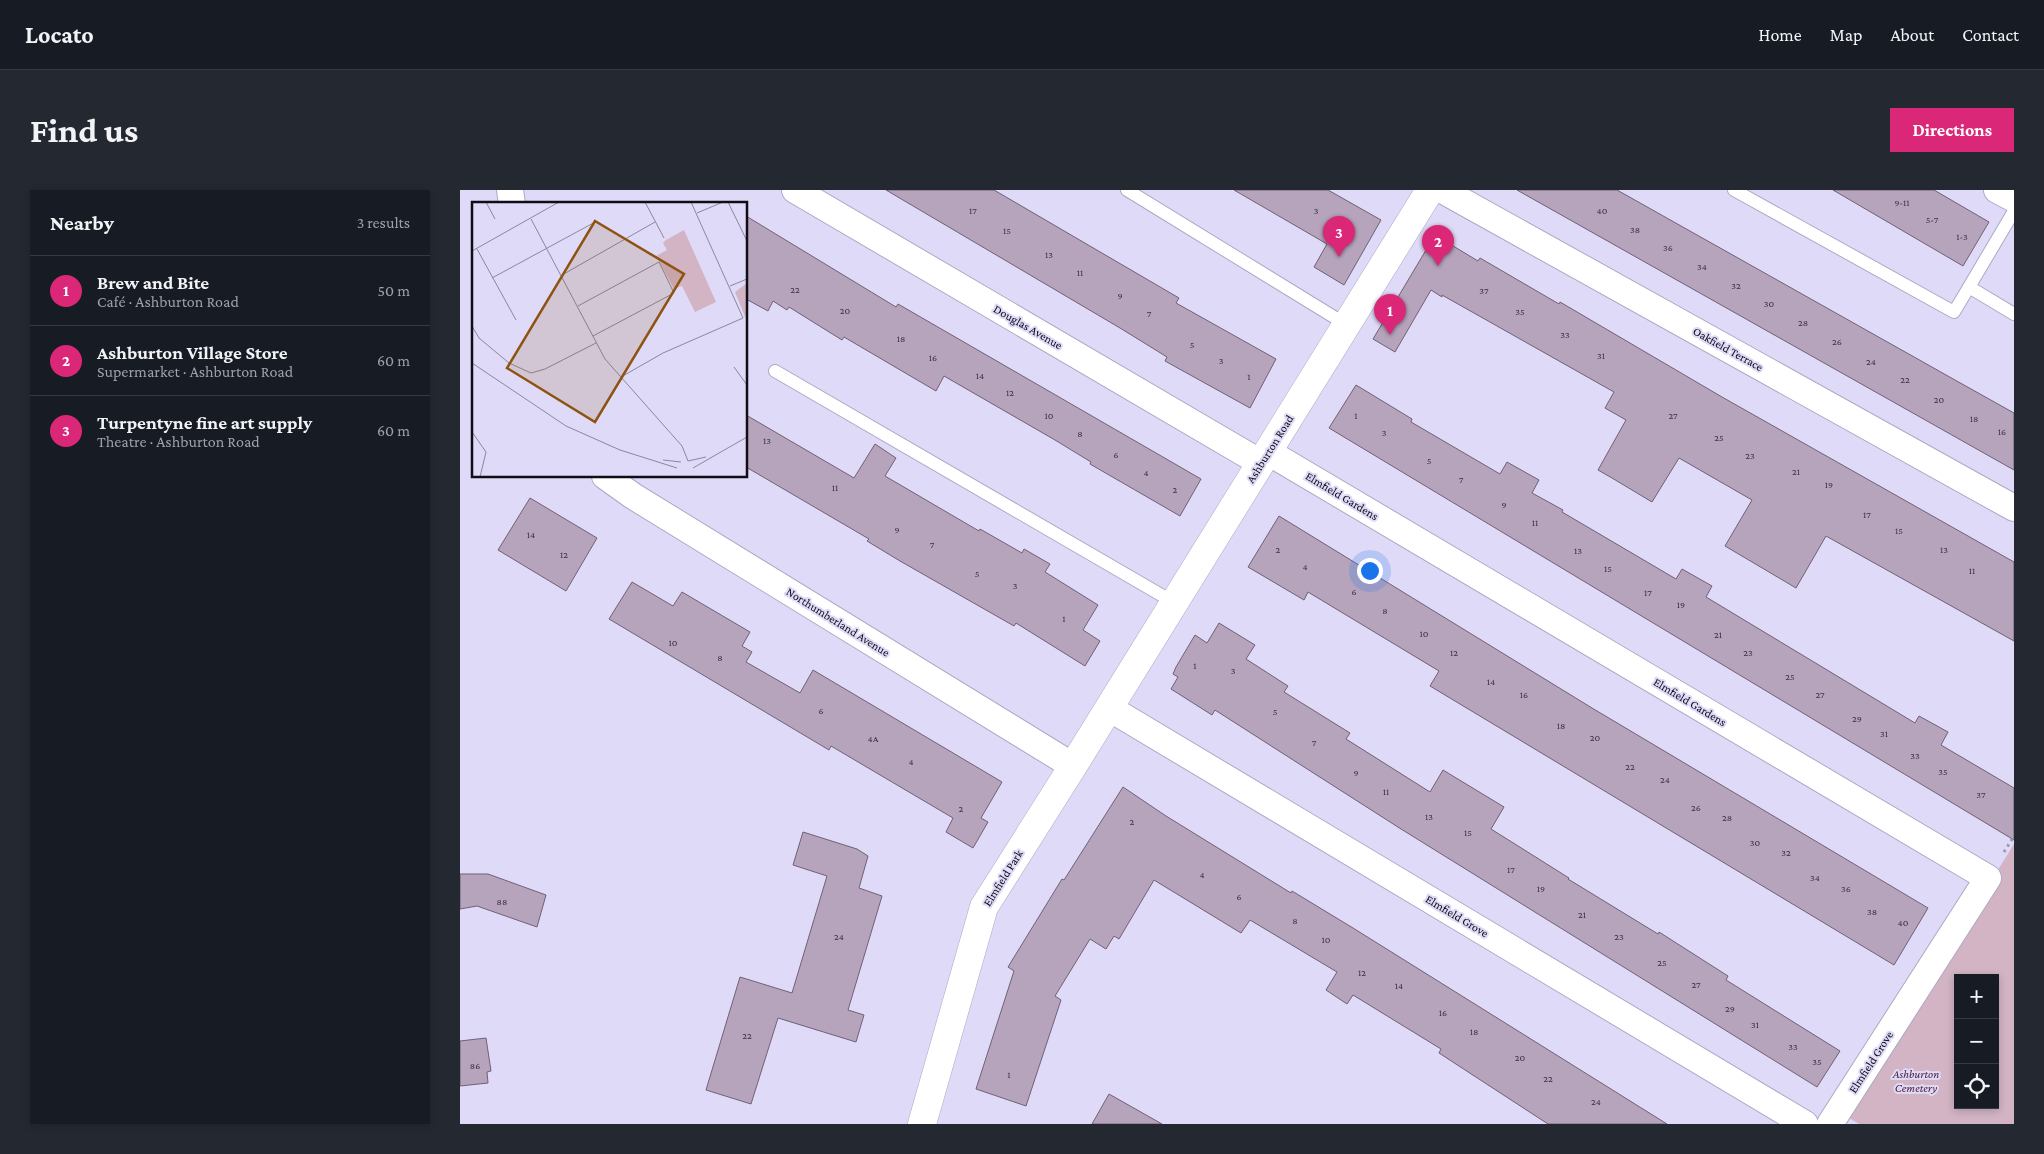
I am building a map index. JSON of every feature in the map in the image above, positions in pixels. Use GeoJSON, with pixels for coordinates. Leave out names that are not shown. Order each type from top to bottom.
{"type":"FeatureCollection","features":[{"type":"Feature","properties":{"kind":"street","name":"Douglas Avenue"},"geometry":{"type":"LineString","coordinates":[[795,190],[1264,458]]}},
{"type":"Feature","properties":{"kind":"street"},"geometry":{"type":"LineString","coordinates":[[1997,190],[2014,200]]}},
{"type":"Feature","properties":{"kind":"street","name":"Ashburton Road"},"geometry":{"type":"LineString","coordinates":[[1109,708],[1428,192]]}},
{"type":"Feature","properties":{"kind":"street","name":"Oakfield Terrace"},"geometry":{"type":"LineString","coordinates":[[1428,192],[2014,508]]}},
{"type":"Feature","properties":{"kind":"street","name":"Elmfield Gardens"},"geometry":{"type":"LineString","coordinates":[[1264,458],[1988,878],[1911,1001]]}},
{"type":"Feature","properties":{"kind":"street","name":"Northumberland Avenue"},"geometry":{"type":"LineString","coordinates":[[608,478],[650,506],[1073,766]]}},
{"type":"Feature","properties":{"kind":"street","name":"Elmfield Grove"},"geometry":{"type":"LineString","coordinates":[[1109,708],[1805,1124]]}},
{"type":"Feature","properties":{"kind":"street","name":"Elmfield Park"},"geometry":{"type":"LineString","coordinates":[[929,1121],[984,907],[1109,708]]}},
{"type":"Feature","properties":{"kind":"street","name":"Elmfield Grove"},"geometry":{"type":"LineString","coordinates":[[1830,1124],[1911,1001]]}},
{"type":"Feature","properties":{"kind":"lane"},"geometry":{"type":"LineString","coordinates":[[1127,190],[1347,325]]}},
{"type":"Feature","properties":{"kind":"lane"},"geometry":{"type":"LineString","coordinates":[[1734,190],[1954,312],[2014,211]]}},
{"type":"Feature","properties":{"kind":"lane"},"geometry":{"type":"LineString","coordinates":[[1969,287],[2014,314]]}},
{"type":"Feature","properties":{"kind":"lane"},"geometry":{"type":"LineString","coordinates":[[775,371],[1174,603]]}},
{"type":"Feature","properties":{"kind":"green space","name":"Ashburton Cemetery"},"geometry":{"type":"Polygon","coordinates":[[[2014,844],[2014,1124],[1859,1124],[1846,1116],[2014,844]]]}},
{"type":"Feature","properties":{"kind":"building"},"geometry":{"type":"Polygon","coordinates":[[[886,190],[994,190],[1179,298],[1176,303],[1276,359],[1250,408],[1165,361],[1167,357],[1120,328],[886,190]]]}},
{"type":"Feature","properties":{"kind":"building"},"geometry":{"type":"Polygon","coordinates":[[[1234,190],[1328,190],[1381,220],[1344,285],[1314,267],[1327,244],[1234,190]]]}},
{"type":"Feature","properties":{"kind":"building"},"geometry":{"type":"Polygon","coordinates":[[[1517,190],[1617,190],[2014,413],[2014,470],[1517,190]]]}},
{"type":"Feature","properties":{"kind":"building"},"geometry":{"type":"Polygon","coordinates":[[[1833,190],[1934,190],[1989,222],[1963,266],[1833,190]]]}},
{"type":"Feature","properties":{"kind":"building"},"geometry":{"type":"Polygon","coordinates":[[[748,217],[896,307],[898,304],[1201,479],[1180,516],[1090,464],[1091,462],[1055,440],[944,376],[936,391],[844,337],[842,340],[789,307],[787,310],[773,301],[768,311],[748,300],[748,217]]]}},
{"type":"Feature","properties":{"kind":"building"},"geometry":{"type":"Polygon","coordinates":[[[1435,235],[1478,261],[1480,258],[1559,304],[1560,302],[1722,397],[2014,562],[2014,641],[1826,536],[1796,588],[1725,546],[1752,500],[1679,458],[1652,502],[1598,470],[1626,420],[1605,408],[1614,392],[1442,295],[1442,297],[1431,290],[1395,352],[1373,339],[1435,235]]]}},
{"type":"Feature","properties":{"kind":"building"},"geometry":{"type":"Polygon","coordinates":[[[1356,385],[1412,419],[1411,422],[1500,474],[1507,462],[1539,480],[1532,493],[1563,510],[1562,512],[1676,579],[1682,569],[1712,586],[1706,597],[1915,723],[1919,716],[1948,732],[1941,745],[2014,788],[2014,840],[1329,428],[1356,385]]]}},
{"type":"Feature","properties":{"kind":"building"},"geometry":{"type":"Polygon","coordinates":[[[748,416],[854,478],[875,444],[896,458],[885,476],[979,531],[980,529],[1022,553],[1024,549],[1050,564],[1045,572],[1098,605],[1083,630],[1100,641],[1085,666],[1016,623],[1014,626],[900,561],[867,541],[869,539],[748,468],[748,416]]]}},
{"type":"Feature","properties":{"kind":"building"},"geometry":{"type":"Polygon","coordinates":[[[530,498],[597,538],[566,591],[498,550],[530,498]]]}},
{"type":"Feature","properties":{"kind":"building"},"geometry":{"type":"Polygon","coordinates":[[[1279,516],[1592,708],[1928,908],[1894,965],[1430,686],[1439,671],[1308,592],[1304,600],[1248,567],[1279,516]]]}},
{"type":"Feature","properties":{"kind":"building"},"geometry":{"type":"Polygon","coordinates":[[[632,582],[673,606],[682,592],[750,632],[742,646],[752,652],[746,662],[800,693],[813,670],[1002,782],[981,818],[988,822],[973,848],[946,832],[953,818],[831,746],[829,750],[609,619],[632,582]]]}},
{"type":"Feature","properties":{"kind":"building"},"geometry":{"type":"Polygon","coordinates":[[[1219,623],[1255,645],[1246,659],[1288,686],[1284,692],[1350,733],[1346,739],[1430,792],[1443,770],[1504,807],[1491,829],[1568,879],[1658,934],[1659,932],[1728,976],[1726,980],[1840,1051],[1817,1087],[1401,829],[1215,710],[1212,715],[1171,689],[1178,677],[1173,674],[1176,667],[1195,635],[1207,643],[1219,623]]]}},
{"type":"Feature","properties":{"kind":"building"},"geometry":{"type":"Polygon","coordinates":[[[1123,787],[1166,816],[1291,893],[1292,891],[1353,928],[1667,1124],[1548,1124],[1439,1053],[1441,1049],[1353,995],[1347,1004],[1326,990],[1337,972],[1250,920],[1241,933],[1154,880],[1119,939],[1114,936],[1106,949],[1090,939],[1055,996],[1061,1000],[1026,1106],[976,1089],[1014,971],[1008,967],[1062,879],[1064,880],[1123,787]]]}},
{"type":"Feature","properties":{"kind":"building"},"geometry":{"type":"Polygon","coordinates":[[[803,832],[857,849],[868,856],[859,888],[882,896],[848,1010],[864,1015],[856,1042],[778,1018],[751,1104],[706,1090],[740,977],[792,993],[827,876],[793,865],[803,832]]]}},
{"type":"Feature","properties":{"kind":"building"},"geometry":{"type":"Polygon","coordinates":[[[460,874],[488,874],[546,895],[537,927],[477,906],[460,909],[460,874]]]}},
{"type":"Feature","properties":{"kind":"building"},"geometry":{"type":"Polygon","coordinates":[[[486,1038],[491,1071],[487,1072],[488,1083],[460,1086],[460,1041],[486,1038]]]}},
{"type":"Feature","properties":{"kind":"building"},"geometry":{"type":"Polygon","coordinates":[[[1109,1094],[1162,1124],[1092,1124],[1109,1094]]]}},
{"type":"Feature","properties":{"kind":"place","name":"Turpentyne fine art supply"},"geometry":{"type":"Point","coordinates":[1339,257]}},
{"type":"Feature","properties":{"kind":"place","name":"Ashburton Village Store"},"geometry":{"type":"Point","coordinates":[1438,266]}},
{"type":"Feature","properties":{"kind":"place","name":"Brew and Bite"},"geometry":{"type":"Point","coordinates":[1390,335]}}]}
